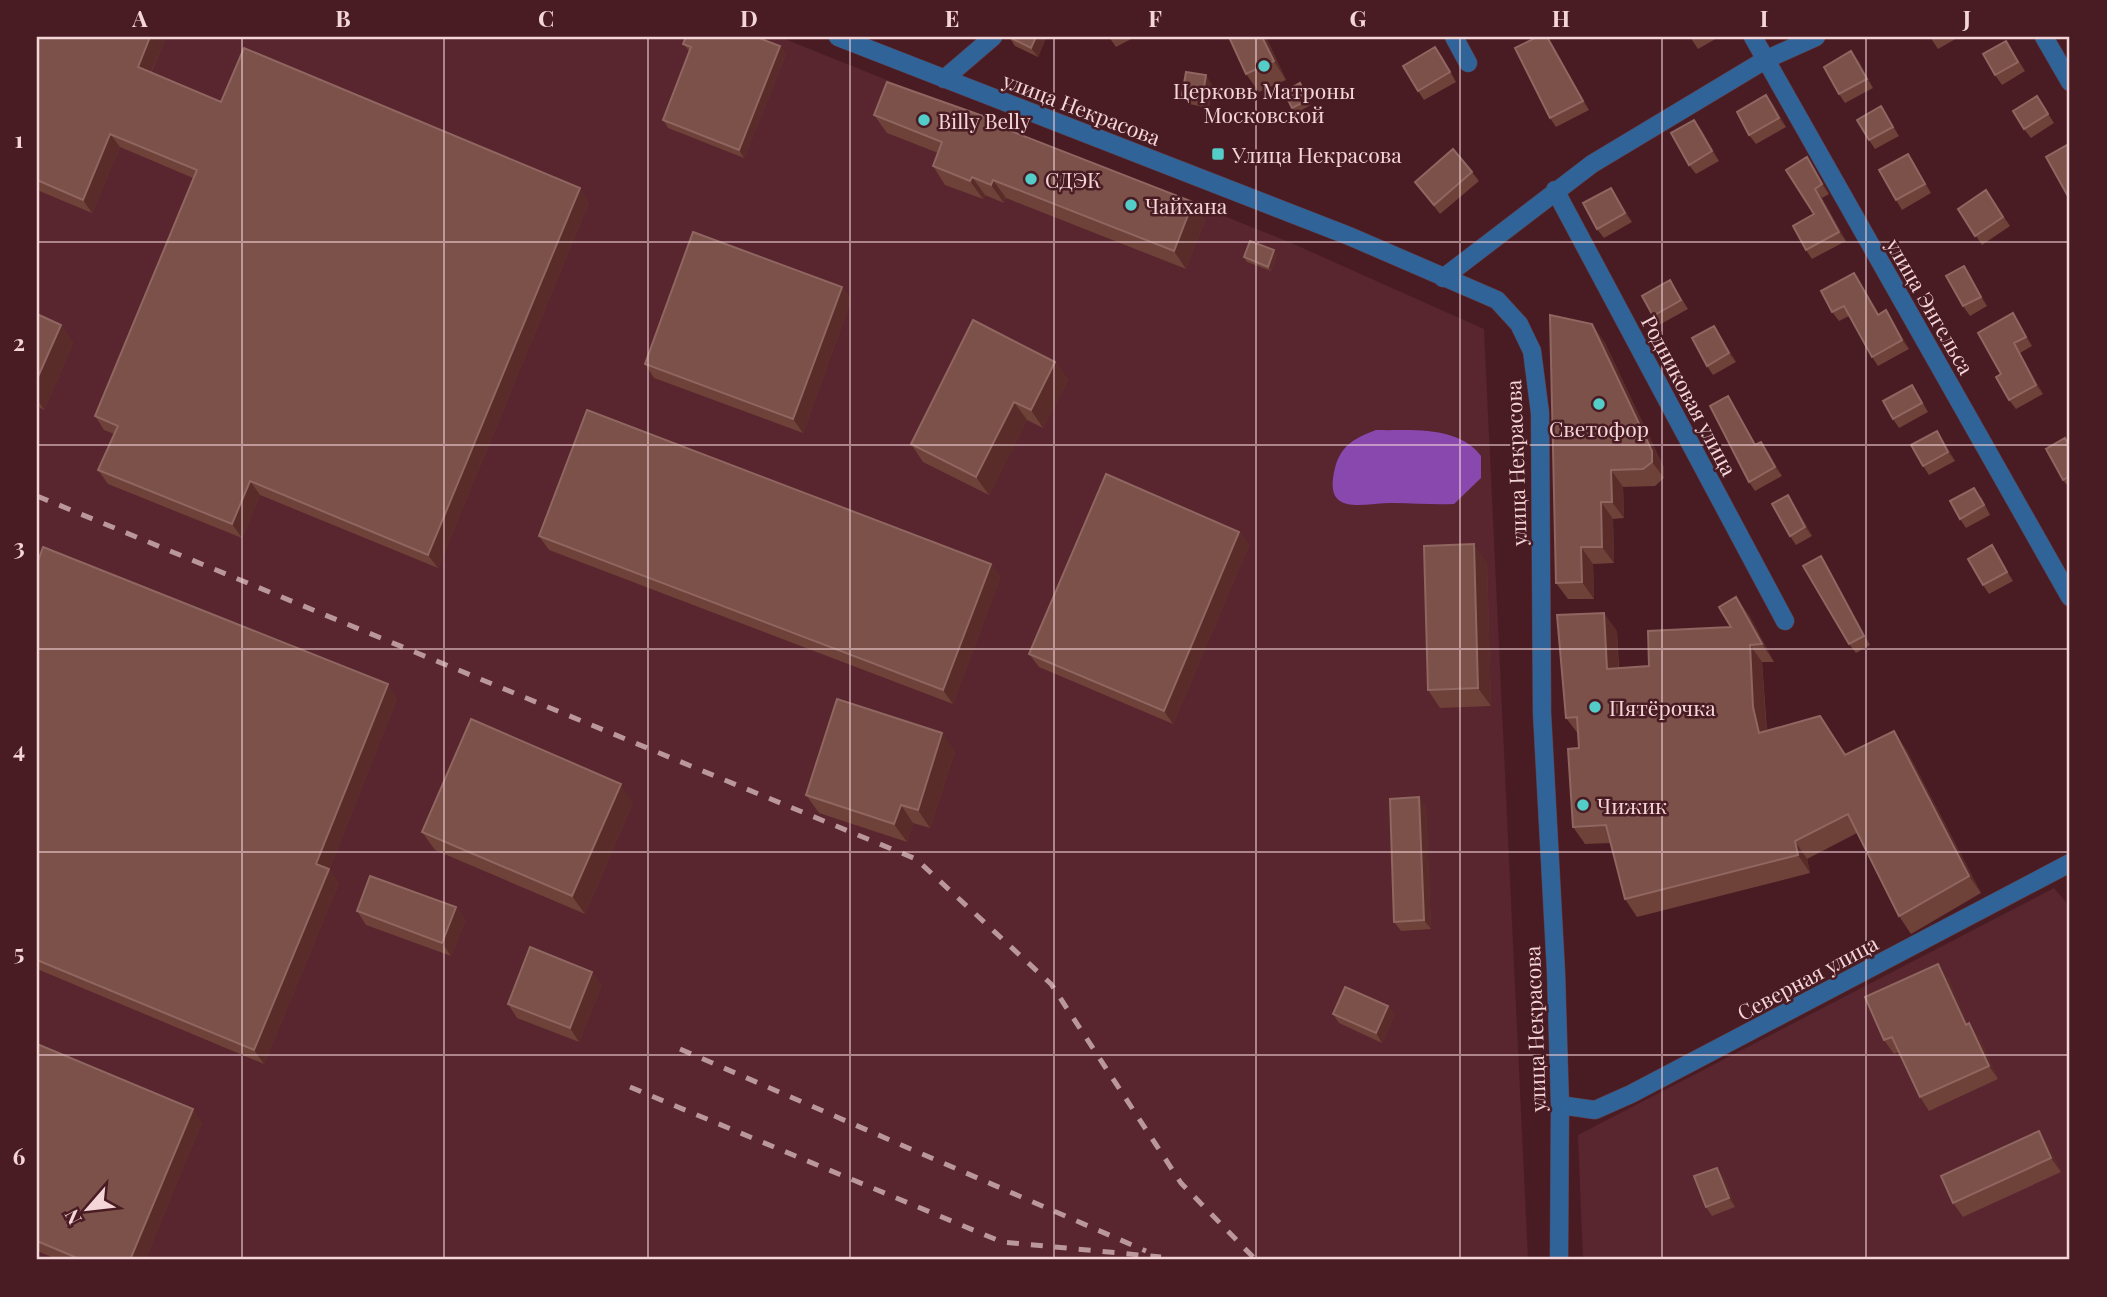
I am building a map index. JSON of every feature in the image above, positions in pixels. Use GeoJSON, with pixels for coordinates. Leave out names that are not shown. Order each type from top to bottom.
{"type":"FeatureCollection","features":[{"type":"Feature","properties":{"kind":"street","name":"улица Некрасова"},"geometry":{"type":"LineString","coordinates":[[838,37],[1349,236],[1497,300],[1519,324],[1532,351],[1540,413],[1542,713],[1560,1105],[1559,1260]]}},
{"type":"Feature","properties":{"kind":"street"},"geometry":{"type":"LineString","coordinates":[[944,79],[993,37]]}},
{"type":"Feature","properties":{"kind":"street"},"geometry":{"type":"LineString","coordinates":[[1454,37],[1468,63]]}},
{"type":"Feature","properties":{"kind":"street","name":"улица Энгельса"},"geometry":{"type":"LineString","coordinates":[[1753,37],[2070,597]]}},
{"type":"Feature","properties":{"kind":"street"},"geometry":{"type":"LineString","coordinates":[[1443,278],[1592,164],[1765,60],[1816,37]]}},
{"type":"Feature","properties":{"kind":"street"},"geometry":{"type":"LineString","coordinates":[[2044,37],[2070,82]]}},
{"type":"Feature","properties":{"kind":"street","name":"Родниковая улица"},"geometry":{"type":"LineString","coordinates":[[1555,190],[1784,621]]}},
{"type":"Feature","properties":{"kind":"street","name":"Северная улица"},"geometry":{"type":"LineString","coordinates":[[1560,1105],[1595,1110],[1631,1094],[2070,863]]}},
{"type":"Feature","properties":{"kind":"shaded area"},"geometry":{"type":"Polygon","coordinates":[[[37,37],[780,37],[1289,242],[1484,329],[1528,1260],[37,1260],[37,37]]]}},
{"type":"Feature","properties":{"kind":"shaded area"},"geometry":{"type":"Polygon","coordinates":[[[1376,430],[1418,430],[1447,434],[1460,439],[1481,456],[1481,478],[1454,504],[1359,505],[1340,501],[1335,495],[1333,484],[1341,453],[1350,443],[1376,430]]]}},
{"type":"Feature","properties":{"kind":"shaded area"},"geometry":{"type":"Polygon","coordinates":[[[2054,888],[2070,907],[2070,1260],[1583,1260],[1578,1135],[2054,888]]]}},
{"type":"Feature","properties":{"kind":"building"},"geometry":{"type":"Polygon","coordinates":[[[37,37],[150,37],[138,67],[221,102],[244,48],[580,188],[428,555],[250,481],[232,524],[98,470],[118,426],[95,416],[197,170],[110,134],[83,200],[37,180],[37,37]]]}},
{"type":"Feature","properties":{"kind":"building"},"geometry":{"type":"Polygon","coordinates":[[[686,37],[756,37],[780,46],[739,150],[663,120],[691,47],[683,44],[686,37]]]}},
{"type":"Feature","properties":{"kind":"building"},"geometry":{"type":"Polygon","coordinates":[[[1009,37],[1036,37],[1031,48],[1009,37]]]}},
{"type":"Feature","properties":{"kind":"building"},"geometry":{"type":"Polygon","coordinates":[[[1229,37],[1262,37],[1274,61],[1246,74],[1229,37]]]}},
{"type":"Feature","properties":{"kind":"building"},"geometry":{"type":"Polygon","coordinates":[[[1537,37],[1547,37],[1583,101],[1550,118],[1515,48],[1537,37]]]}},
{"type":"Feature","properties":{"kind":"building"},"geometry":{"type":"Polygon","coordinates":[[[2006,41],[2018,62],[1995,75],[1983,54],[2006,41]]]}},
{"type":"Feature","properties":{"kind":"building"},"geometry":{"type":"Polygon","coordinates":[[[1435,47],[1450,72],[1418,91],[1403,66],[1435,47]]]}},
{"type":"Feature","properties":{"kind":"building"},"geometry":{"type":"Polygon","coordinates":[[[1851,51],[1867,79],[1839,94],[1824,67],[1851,51]]]}},
{"type":"Feature","properties":{"kind":"building"},"geometry":{"type":"Polygon","coordinates":[[[1186,72],[1206,75],[1202,99],[1182,95],[1186,72]]]}},
{"type":"Feature","properties":{"kind":"building"},"geometry":{"type":"Polygon","coordinates":[[[887,82],[994,120],[993,124],[1193,202],[1174,251],[993,180],[991,185],[972,177],[970,181],[933,166],[942,142],[874,115],[887,82]]]}},
{"type":"Feature","properties":{"kind":"building"},"geometry":{"type":"Polygon","coordinates":[[[1300,83],[1308,100],[1292,108],[1284,92],[1300,83]]]}},
{"type":"Feature","properties":{"kind":"building"},"geometry":{"type":"Polygon","coordinates":[[[1766,95],[1779,118],[1749,135],[1737,112],[1766,95]]]}},
{"type":"Feature","properties":{"kind":"building"},"geometry":{"type":"Polygon","coordinates":[[[2037,96],[2048,114],[2024,129],[2013,111],[2037,96]]]}},
{"type":"Feature","properties":{"kind":"building"},"geometry":{"type":"Polygon","coordinates":[[[1881,106],[1893,127],[1869,140],[1857,120],[1881,106]]]}},
{"type":"Feature","properties":{"kind":"building"},"geometry":{"type":"Polygon","coordinates":[[[1694,120],[1712,151],[1689,165],[1671,133],[1694,120]]]}},
{"type":"Feature","properties":{"kind":"building"},"geometry":{"type":"Polygon","coordinates":[[[2069,144],[2070,146],[2070,200],[2046,157],[2069,144]]]}},
{"type":"Feature","properties":{"kind":"building"},"geometry":{"type":"Polygon","coordinates":[[[1453,149],[1472,172],[1434,205],[1415,182],[1453,149]]]}},
{"type":"Feature","properties":{"kind":"building"},"geometry":{"type":"Polygon","coordinates":[[[1908,154],[1925,184],[1896,200],[1879,170],[1908,154]]]}},
{"type":"Feature","properties":{"kind":"building"},"geometry":{"type":"Polygon","coordinates":[[[1807,157],[1822,184],[1815,189],[1839,232],[1806,250],[1793,226],[1814,214],[1786,170],[1807,157]]]}},
{"type":"Feature","properties":{"kind":"building"},"geometry":{"type":"Polygon","coordinates":[[[1611,188],[1625,213],[1597,229],[1583,203],[1611,188]]]}},
{"type":"Feature","properties":{"kind":"building"},"geometry":{"type":"Polygon","coordinates":[[[1986,190],[2003,217],[1975,236],[1958,209],[1986,190]]]}},
{"type":"Feature","properties":{"kind":"building"},"geometry":{"type":"Polygon","coordinates":[[[693,232],[842,287],[793,419],[645,364],[693,232]]]}},
{"type":"Feature","properties":{"kind":"building"},"geometry":{"type":"Polygon","coordinates":[[[1250,241],[1274,250],[1268,267],[1244,257],[1250,241]]]}},
{"type":"Feature","properties":{"kind":"building"},"geometry":{"type":"Polygon","coordinates":[[[1964,266],[1981,297],[1963,306],[1946,276],[1964,266]]]}},
{"type":"Feature","properties":{"kind":"building"},"geometry":{"type":"Polygon","coordinates":[[[1854,273],[1878,315],[1886,310],[1902,340],[1872,357],[1844,306],[1832,312],[1821,291],[1854,273]]]}},
{"type":"Feature","properties":{"kind":"building"},"geometry":{"type":"Polygon","coordinates":[[[1670,280],[1681,300],[1653,316],[1642,296],[1670,280]]]}},
{"type":"Feature","properties":{"kind":"building"},"geometry":{"type":"Polygon","coordinates":[[[2013,313],[2026,337],[2014,343],[2036,385],[2009,400],[1996,377],[2001,374],[1978,333],[2013,313]]]}},
{"type":"Feature","properties":{"kind":"building"},"geometry":{"type":"Polygon","coordinates":[[[37,314],[61,325],[37,379],[37,314]]]}},
{"type":"Feature","properties":{"kind":"building","name":"Светофор"},"geometry":{"type":"Polygon","coordinates":[[[1550,315],[1592,324],[1652,451],[1652,462],[1643,469],[1611,470],[1612,502],[1601,502],[1602,547],[1581,547],[1582,582],[1556,583],[1550,315]]]}},
{"type":"Feature","properties":{"kind":"building"},"geometry":{"type":"Polygon","coordinates":[[[973,320],[1055,362],[1031,410],[1014,402],[976,477],[911,444],[973,320]]]}},
{"type":"Feature","properties":{"kind":"building"},"geometry":{"type":"Polygon","coordinates":[[[1714,326],[1729,353],[1707,366],[1692,338],[1714,326]]]}},
{"type":"Feature","properties":{"kind":"building"},"geometry":{"type":"Polygon","coordinates":[[[1912,385],[1922,403],[1893,419],[1883,401],[1912,385]]]}},
{"type":"Feature","properties":{"kind":"building"},"geometry":{"type":"Polygon","coordinates":[[[1728,396],[1755,445],[1761,442],[1775,467],[1749,482],[1710,406],[1728,396]]]}},
{"type":"Feature","properties":{"kind":"building"},"geometry":{"type":"Polygon","coordinates":[[[587,410],[991,564],[943,690],[539,536],[587,410]]]}},
{"type":"Feature","properties":{"kind":"building"},"geometry":{"type":"Polygon","coordinates":[[[1937,431],[1948,452],[1923,466],[1911,445],[1937,431]]]}},
{"type":"Feature","properties":{"kind":"building"},"geometry":{"type":"Polygon","coordinates":[[[2065,438],[2070,448],[2070,476],[2063,480],[2046,449],[2065,438]]]}},
{"type":"Feature","properties":{"kind":"building"},"geometry":{"type":"Polygon","coordinates":[[[1106,474],[1239,532],[1164,711],[1029,654],[1106,474]]]}},
{"type":"Feature","properties":{"kind":"building"},"geometry":{"type":"Polygon","coordinates":[[[1974,488],[1984,505],[1960,519],[1950,501],[1974,488]]]}},
{"type":"Feature","properties":{"kind":"building"},"geometry":{"type":"Polygon","coordinates":[[[1788,495],[1805,527],[1790,536],[1772,504],[1788,495]]]}},
{"type":"Feature","properties":{"kind":"building"},"geometry":{"type":"Polygon","coordinates":[[[1474,544],[1478,688],[1428,690],[1424,546],[1474,544]]]}},
{"type":"Feature","properties":{"kind":"building"},"geometry":{"type":"Polygon","coordinates":[[[1992,545],[2007,572],[1983,585],[1968,559],[1992,545]]]}},
{"type":"Feature","properties":{"kind":"building"},"geometry":{"type":"Polygon","coordinates":[[[43,547],[388,684],[316,864],[329,869],[254,1050],[37,960],[37,564],[43,547]]]}},
{"type":"Feature","properties":{"kind":"building"},"geometry":{"type":"Polygon","coordinates":[[[1821,556],[1864,636],[1849,644],[1803,566],[1821,556]]]}},
{"type":"Feature","properties":{"kind":"building"},"geometry":{"type":"Polygon","coordinates":[[[1736,597],[1762,644],[1750,645],[1753,707],[1759,733],[1820,716],[1845,755],[1894,731],[1969,876],[1899,916],[1848,814],[1795,841],[1798,855],[1625,899],[1606,825],[1573,827],[1568,749],[1579,748],[1577,717],[1566,718],[1557,615],[1604,613],[1607,669],[1649,666],[1648,631],[1731,627],[1719,607],[1736,597]]]}},
{"type":"Feature","properties":{"kind":"building"},"geometry":{"type":"Polygon","coordinates":[[[837,699],[942,733],[918,810],[901,805],[894,824],[806,795],[837,699]]]}},
{"type":"Feature","properties":{"kind":"building"},"geometry":{"type":"Polygon","coordinates":[[[471,719],[621,784],[572,896],[422,832],[471,719]]]}},
{"type":"Feature","properties":{"kind":"building"},"geometry":{"type":"Polygon","coordinates":[[[1419,797],[1424,920],[1394,922],[1390,799],[1419,797]]]}},
{"type":"Feature","properties":{"kind":"building"},"geometry":{"type":"Polygon","coordinates":[[[370,876],[456,907],[442,943],[357,911],[370,876]]]}},
{"type":"Feature","properties":{"kind":"building"},"geometry":{"type":"Polygon","coordinates":[[[530,947],[592,972],[570,1028],[508,1004],[530,947]]]}},
{"type":"Feature","properties":{"kind":"building"},"geometry":{"type":"Polygon","coordinates":[[[1938,964],[1966,1025],[1969,1023],[1989,1066],[1920,1097],[1892,1037],[1884,1040],[1865,997],[1938,964]]]}},
{"type":"Feature","properties":{"kind":"building"},"geometry":{"type":"Polygon","coordinates":[[[1345,987],[1388,1006],[1376,1033],[1333,1014],[1345,987]]]}},
{"type":"Feature","properties":{"kind":"building"},"geometry":{"type":"Polygon","coordinates":[[[37,1044],[193,1109],[130,1260],[82,1260],[37,1241],[37,1044]]]}},
{"type":"Feature","properties":{"kind":"building"},"geometry":{"type":"Polygon","coordinates":[[[2039,1131],[2051,1158],[1953,1203],[1941,1176],[2039,1131]]]}},
{"type":"Feature","properties":{"kind":"building"},"geometry":{"type":"Polygon","coordinates":[[[1717,1168],[1729,1198],[1706,1207],[1694,1176],[1717,1168]]]}},
{"type":"Feature","properties":{"kind":"railway"},"geometry":{"type":"LineString","coordinates":[[37,496],[916,859],[1051,984],[1181,1183],[1256,1260]]}},
{"type":"Feature","properties":{"kind":"railway"},"geometry":{"type":"LineString","coordinates":[[680,1049],[1146,1251]]}},
{"type":"Feature","properties":{"kind":"railway"},"geometry":{"type":"LineString","coordinates":[[630,1087],[1002,1242],[1161,1257]]}},
{"type":"Feature","properties":{"kind":"place","name":"Церковь Матроны Московской"},"geometry":{"type":"Point","coordinates":[1264,66]}},
{"type":"Feature","properties":{"kind":"place","name":"Billy Belly"},"geometry":{"type":"Point","coordinates":[924,120]}},
{"type":"Feature","properties":{"kind":"place","name":"Улица Некрасова"},"geometry":{"type":"Point","coordinates":[1218,154]}},
{"type":"Feature","properties":{"kind":"place","name":"СДЭК"},"geometry":{"type":"Point","coordinates":[1031,179]}},
{"type":"Feature","properties":{"kind":"place","name":"Чайхана"},"geometry":{"type":"Point","coordinates":[1131,205]}},
{"type":"Feature","properties":{"kind":"place","name":"Светофор"},"geometry":{"type":"Point","coordinates":[1599,404]}},
{"type":"Feature","properties":{"kind":"place","name":"Пятёрочка"},"geometry":{"type":"Point","coordinates":[1595,707]}},
{"type":"Feature","properties":{"kind":"place","name":"Чижик"},"geometry":{"type":"Point","coordinates":[1583,805]}}]}
